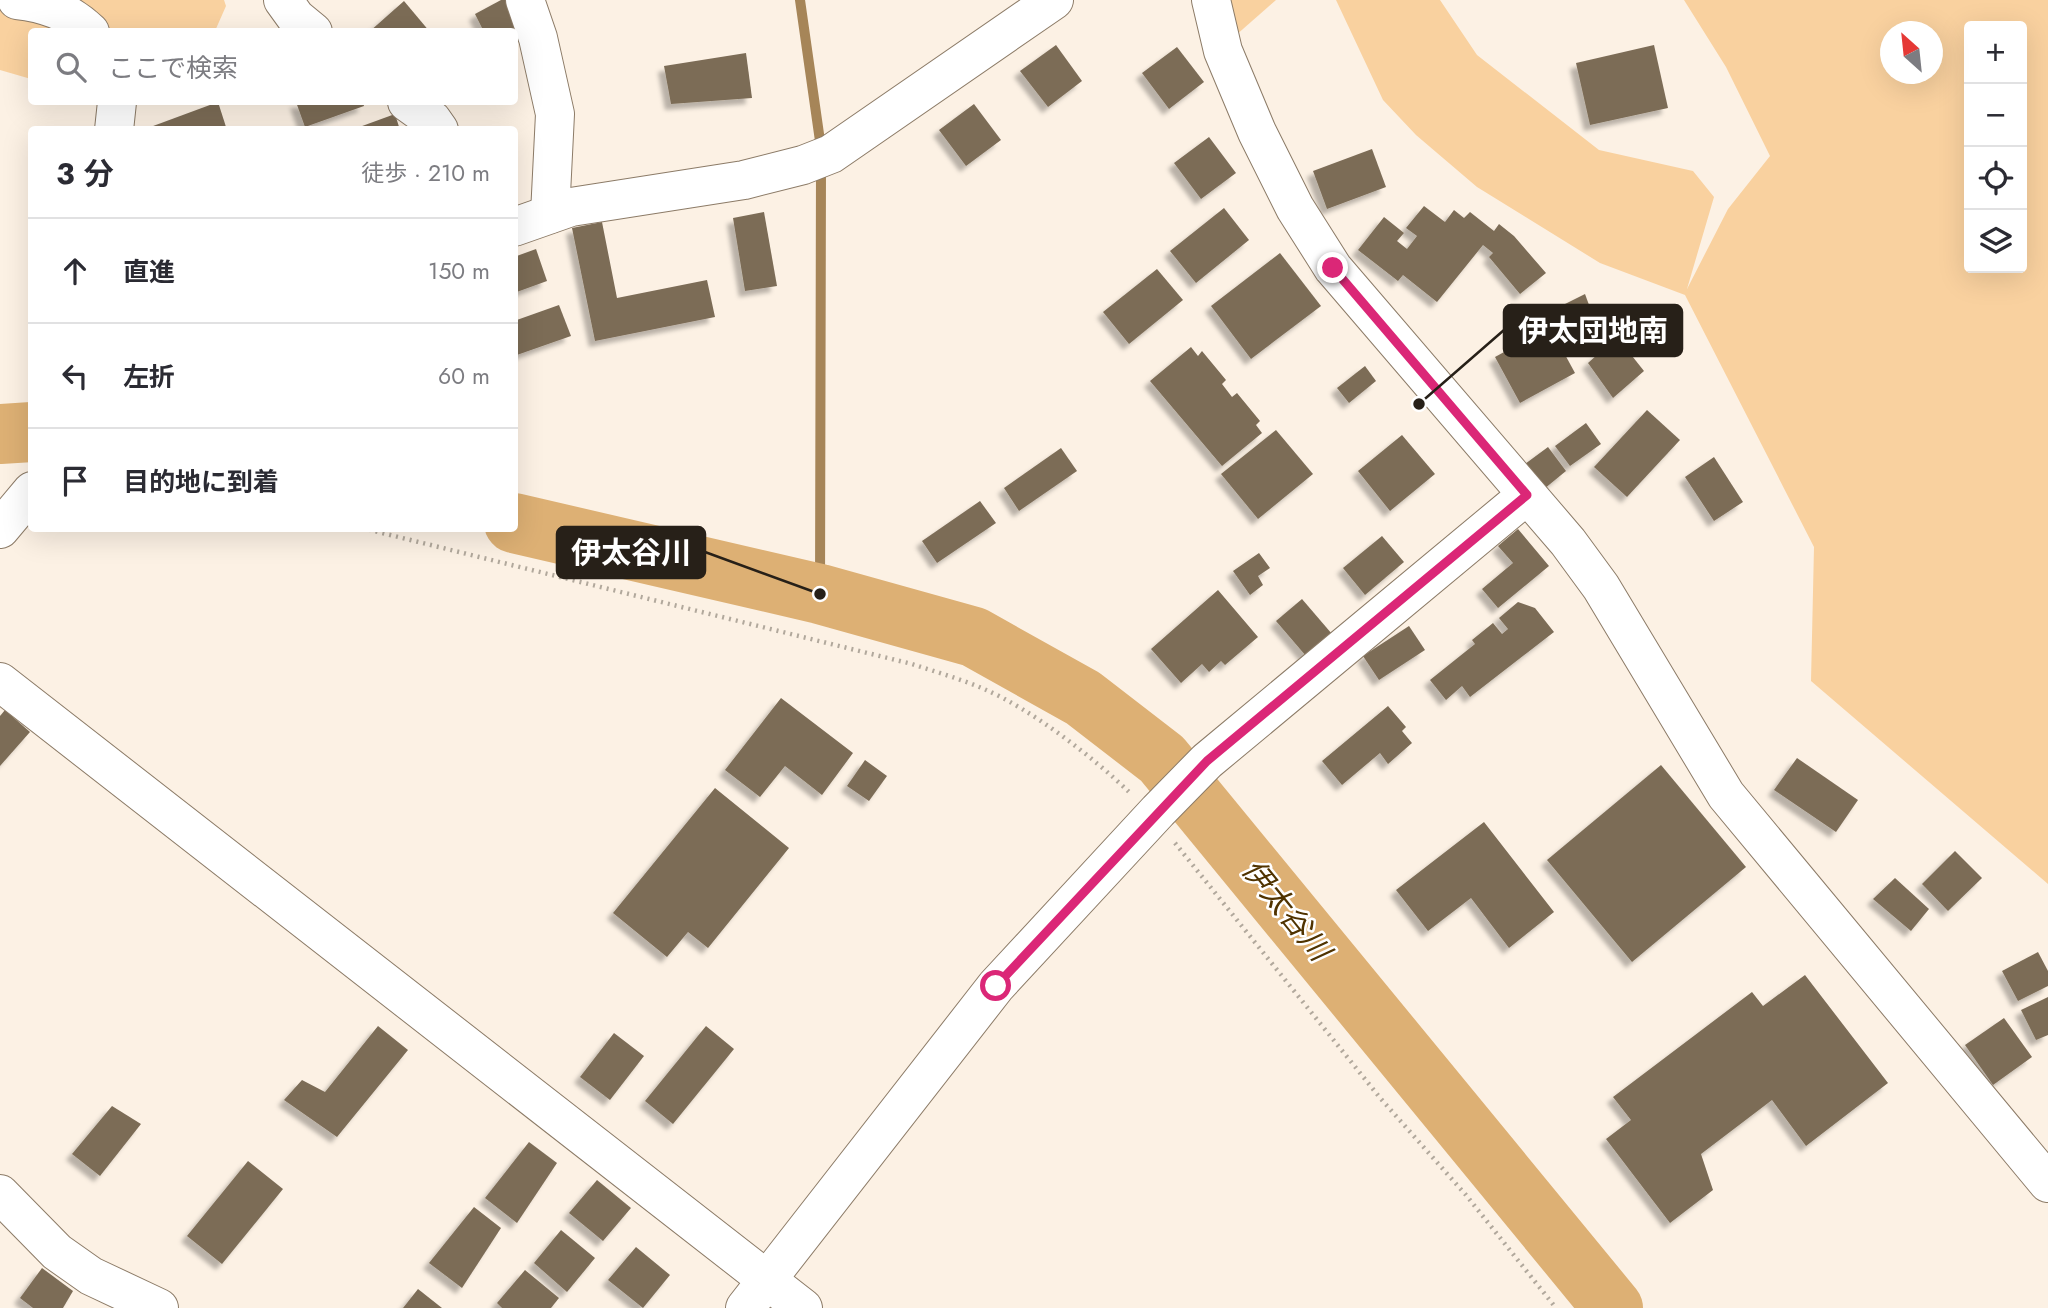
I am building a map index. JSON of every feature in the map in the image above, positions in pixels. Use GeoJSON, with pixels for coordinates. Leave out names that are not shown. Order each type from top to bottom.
{"type":"FeatureCollection","features":[{"type":"Feature","properties":{"kind":"street"},"geometry":{"type":"LineString","coordinates":[[17,0],[36,2],[72,15],[86,28]]}},
{"type":"Feature","properties":{"kind":"street"},"geometry":{"type":"LineString","coordinates":[[283,0],[296,18],[308,28]]}},
{"type":"Feature","properties":{"kind":"street"},"geometry":{"type":"LineString","coordinates":[[525,0],[538,38],[555,114],[550,214]]}},
{"type":"Feature","properties":{"kind":"street"},"geometry":{"type":"LineString","coordinates":[[518,226],[570,207],[744,180],[817,160],[1054,0]]}},
{"type":"Feature","properties":{"kind":"street"},"geometry":{"type":"LineString","coordinates":[[1211,0],[1223,51],[1263,144],[1307,228],[1333,268],[1527,495],[1601,587],[1726,795],[2048,1183]]}},
{"type":"Feature","properties":{"kind":"street"},"geometry":{"type":"LineString","coordinates":[[114,126],[117,105]]}},
{"type":"Feature","properties":{"kind":"street"},"geometry":{"type":"LineString","coordinates":[[411,105],[436,126]]}},
{"type":"Feature","properties":{"kind":"street"},"geometry":{"type":"LineString","coordinates":[[756,1293],[996,986],[1207,761],[1527,495]]}},
{"type":"Feature","properties":{"kind":"street"},"geometry":{"type":"LineString","coordinates":[[0,529],[28,496]]}},
{"type":"Feature","properties":{"kind":"street"},"geometry":{"type":"LineString","coordinates":[[0,682],[756,1293],[803,1308]]}},
{"type":"Feature","properties":{"kind":"street"},"geometry":{"type":"LineString","coordinates":[[0,1194],[57,1252],[91,1276],[159,1308]]}},
{"type":"Feature","properties":{"kind":"path"},"geometry":{"type":"LineString","coordinates":[[378,532],[912,664],[986,689],[1043,724],[1105,768],[1156,814],[1381,1099],[1466,1195],[1556,1308]]}},
{"type":"Feature","properties":{"kind":"shaded area"},"geometry":{"type":"Polygon","coordinates":[[[0,0],[224,0],[226,6],[216,28],[28,28],[28,78],[0,70],[0,0]]]}},
{"type":"Feature","properties":{"kind":"shaded area"},"geometry":{"type":"Polygon","coordinates":[[[1224,0],[1276,0],[1235,36],[1224,0]]]}},
{"type":"Feature","properties":{"kind":"shaded area"},"geometry":{"type":"Polygon","coordinates":[[[1336,0],[1440,0],[1477,55],[1599,150],[1693,171],[1714,197],[1687,289],[1728,209],[1770,156],[1726,67],[1684,0],[2048,0],[2048,884],[1811,681],[1814,547],[1685,295],[1600,263],[1477,187],[1416,135],[1383,100],[1336,0]]]}},
{"type":"Feature","properties":{"kind":"building"},"geometry":{"type":"Polygon","coordinates":[[[501,0],[507,0],[523,29],[518,32],[518,28],[482,28],[475,14],[501,0]]]}},
{"type":"Feature","properties":{"kind":"building"},"geometry":{"type":"Polygon","coordinates":[[[404,1],[427,28],[374,28],[404,1]]]}},
{"type":"Feature","properties":{"kind":"building"},"geometry":{"type":"Polygon","coordinates":[[[1056,45],[1082,81],[1048,107],[1020,71],[1056,45]]]}},
{"type":"Feature","properties":{"kind":"building"},"geometry":{"type":"Polygon","coordinates":[[[1654,45],[1668,108],[1590,125],[1576,63],[1654,45]]]}},
{"type":"Feature","properties":{"kind":"building"},"geometry":{"type":"Polygon","coordinates":[[[1177,47],[1204,82],[1169,109],[1142,73],[1177,47]]]}},
{"type":"Feature","properties":{"kind":"building"},"geometry":{"type":"Polygon","coordinates":[[[746,53],[752,98],[671,104],[664,66],[746,53]]]}},
{"type":"Feature","properties":{"kind":"building"},"geometry":{"type":"Polygon","coordinates":[[[974,104],[1001,140],[966,166],[939,130],[974,104]]]}},
{"type":"Feature","properties":{"kind":"building"},"geometry":{"type":"Polygon","coordinates":[[[210,105],[219,105],[226,126],[153,126],[210,105]]]}},
{"type":"Feature","properties":{"kind":"building"},"geometry":{"type":"Polygon","coordinates":[[[297,105],[364,105],[308,126],[305,126],[297,105]]]}},
{"type":"Feature","properties":{"kind":"building"},"geometry":{"type":"Polygon","coordinates":[[[395,114],[399,126],[362,126],[395,114]]]}},
{"type":"Feature","properties":{"kind":"building"},"geometry":{"type":"Polygon","coordinates":[[[1209,137],[1236,173],[1201,199],[1174,163],[1209,137]]]}},
{"type":"Feature","properties":{"kind":"building"},"geometry":{"type":"Polygon","coordinates":[[[1372,149],[1386,187],[1327,209],[1313,171],[1372,149]]]}},
{"type":"Feature","properties":{"kind":"building"},"geometry":{"type":"Polygon","coordinates":[[[1424,206],[1445,222],[1454,210],[1464,218],[1470,212],[1494,231],[1499,224],[1514,236],[1546,273],[1520,294],[1489,257],[1493,253],[1483,245],[1437,302],[1403,275],[1398,281],[1358,250],[1384,217],[1404,233],[1397,241],[1407,249],[1417,236],[1406,228],[1424,206]]]}},
{"type":"Feature","properties":{"kind":"building"},"geometry":{"type":"Polygon","coordinates":[[[1224,208],[1249,240],[1196,283],[1170,251],[1224,208]]]}},
{"type":"Feature","properties":{"kind":"building"},"geometry":{"type":"Polygon","coordinates":[[[764,212],[777,286],[745,291],[733,218],[764,212]]]}},
{"type":"Feature","properties":{"kind":"building"},"geometry":{"type":"Polygon","coordinates":[[[602,222],[617,298],[707,280],[715,317],[595,341],[572,228],[602,222]]]}},
{"type":"Feature","properties":{"kind":"building"},"geometry":{"type":"Polygon","coordinates":[[[536,249],[547,281],[518,292],[518,256],[536,249]]]}},
{"type":"Feature","properties":{"kind":"building"},"geometry":{"type":"Polygon","coordinates":[[[1280,253],[1321,306],[1251,359],[1211,306],[1280,253]]]}},
{"type":"Feature","properties":{"kind":"building"},"geometry":{"type":"Polygon","coordinates":[[[1157,269],[1183,300],[1129,344],[1103,312],[1157,269]]]}},
{"type":"Feature","properties":{"kind":"building"},"geometry":{"type":"Polygon","coordinates":[[[1585,294],[1596,324],[1564,339],[1551,311],[1585,294]]]}},
{"type":"Feature","properties":{"kind":"building"},"geometry":{"type":"Polygon","coordinates":[[[559,305],[571,336],[518,355],[518,320],[559,305]]]}},
{"type":"Feature","properties":{"kind":"building"},"geometry":{"type":"Polygon","coordinates":[[[1550,327],[1575,373],[1520,403],[1495,357],[1550,327]]]}},
{"type":"Feature","properties":{"kind":"building"},"geometry":{"type":"Polygon","coordinates":[[[1617,337],[1644,371],[1613,398],[1588,363],[1617,337]]]}},
{"type":"Feature","properties":{"kind":"building"},"geometry":{"type":"Polygon","coordinates":[[[1191,347],[1198,356],[1202,351],[1226,380],[1222,384],[1232,397],[1237,393],[1260,421],[1256,425],[1262,433],[1222,466],[1150,381],[1191,347]]]}},
{"type":"Feature","properties":{"kind":"building"},"geometry":{"type":"Polygon","coordinates":[[[1365,366],[1376,381],[1349,403],[1337,388],[1365,366]]]}},
{"type":"Feature","properties":{"kind":"building"},"geometry":{"type":"Polygon","coordinates":[[[1647,410],[1680,440],[1627,497],[1594,467],[1647,410]]]}},
{"type":"Feature","properties":{"kind":"building"},"geometry":{"type":"Polygon","coordinates":[[[1586,423],[1601,444],[1570,466],[1555,446],[1586,423]]]}},
{"type":"Feature","properties":{"kind":"building"},"geometry":{"type":"Polygon","coordinates":[[[1276,430],[1313,474],[1258,519],[1221,474],[1276,430]]]}},
{"type":"Feature","properties":{"kind":"building"},"geometry":{"type":"Polygon","coordinates":[[[1402,435],[1435,474],[1390,511],[1358,471],[1402,435]]]}},
{"type":"Feature","properties":{"kind":"building"},"geometry":{"type":"Polygon","coordinates":[[[1548,447],[1566,471],[1544,489],[1525,464],[1548,447]]]}},
{"type":"Feature","properties":{"kind":"building"},"geometry":{"type":"Polygon","coordinates":[[[1061,448],[1077,471],[1019,511],[1004,488],[1061,448]]]}},
{"type":"Feature","properties":{"kind":"building"},"geometry":{"type":"Polygon","coordinates":[[[1714,457],[1743,502],[1714,521],[1685,477],[1714,457]]]}},
{"type":"Feature","properties":{"kind":"building"},"geometry":{"type":"Polygon","coordinates":[[[980,501],[996,523],[937,563],[922,541],[980,501]]]}},
{"type":"Feature","properties":{"kind":"building"},"geometry":{"type":"Polygon","coordinates":[[[1518,529],[1549,566],[1498,608],[1482,589],[1513,563],[1498,546],[1518,529]]]}},
{"type":"Feature","properties":{"kind":"building"},"geometry":{"type":"Polygon","coordinates":[[[1382,536],[1404,562],[1365,595],[1343,568],[1382,536]]]}},
{"type":"Feature","properties":{"kind":"building"},"geometry":{"type":"Polygon","coordinates":[[[1259,553],[1270,568],[1258,576],[1263,585],[1250,595],[1233,571],[1259,553]]]}},
{"type":"Feature","properties":{"kind":"building"},"geometry":{"type":"Polygon","coordinates":[[[1218,590],[1258,637],[1225,665],[1221,661],[1209,672],[1202,664],[1181,683],[1151,649],[1218,590]]]}},
{"type":"Feature","properties":{"kind":"building"},"geometry":{"type":"Polygon","coordinates":[[[1302,599],[1332,634],[1306,656],[1276,621],[1302,599]]]}},
{"type":"Feature","properties":{"kind":"building"},"geometry":{"type":"Polygon","coordinates":[[[1518,602],[1535,608],[1554,632],[1470,697],[1462,686],[1446,700],[1430,680],[1475,644],[1472,640],[1493,623],[1502,634],[1508,629],[1499,618],[1518,602]]]}},
{"type":"Feature","properties":{"kind":"building"},"geometry":{"type":"Polygon","coordinates":[[[1409,626],[1425,650],[1379,680],[1363,656],[1409,626]]]}},
{"type":"Feature","properties":{"kind":"building"},"geometry":{"type":"Polygon","coordinates":[[[781,698],[853,753],[822,795],[785,766],[760,797],[725,770],[781,698]]]}},
{"type":"Feature","properties":{"kind":"building"},"geometry":{"type":"Polygon","coordinates":[[[1388,706],[1406,727],[1402,731],[1412,743],[1388,764],[1380,753],[1342,785],[1322,761],[1388,706]]]}},
{"type":"Feature","properties":{"kind":"building"},"geometry":{"type":"Polygon","coordinates":[[[5,710],[30,732],[0,766],[0,716],[5,710]]]}},
{"type":"Feature","properties":{"kind":"building"},"geometry":{"type":"Polygon","coordinates":[[[1797,758],[1858,800],[1836,832],[1774,790],[1797,758]]]}},
{"type":"Feature","properties":{"kind":"building"},"geometry":{"type":"Polygon","coordinates":[[[865,760],[887,776],[869,801],[847,786],[865,760]]]}},
{"type":"Feature","properties":{"kind":"building"},"geometry":{"type":"Polygon","coordinates":[[[1661,765],[1746,867],[1632,962],[1547,860],[1661,765]]]}},
{"type":"Feature","properties":{"kind":"building"},"geometry":{"type":"Polygon","coordinates":[[[715,788],[789,848],[708,948],[688,932],[667,957],[613,913],[715,788]]]}},
{"type":"Feature","properties":{"kind":"building"},"geometry":{"type":"Polygon","coordinates":[[[1484,822],[1554,912],[1509,948],[1471,898],[1428,931],[1396,890],[1484,822]]]}},
{"type":"Feature","properties":{"kind":"building"},"geometry":{"type":"Polygon","coordinates":[[[1955,851],[1982,878],[1948,911],[1922,884],[1955,851]]]}},
{"type":"Feature","properties":{"kind":"building"},"geometry":{"type":"Polygon","coordinates":[[[1895,878],[1929,909],[1911,931],[1873,899],[1895,878]]]}},
{"type":"Feature","properties":{"kind":"building"},"geometry":{"type":"Polygon","coordinates":[[[2038,952],[2048,971],[2048,986],[2018,1001],[2002,971],[2038,952]]]}},
{"type":"Feature","properties":{"kind":"building"},"geometry":{"type":"Polygon","coordinates":[[[1805,975],[1888,1083],[1806,1146],[1772,1100],[1701,1154],[1713,1190],[1670,1223],[1606,1139],[1631,1120],[1613,1097],[1752,992],[1763,1006],[1805,975]]]}},
{"type":"Feature","properties":{"kind":"building"},"geometry":{"type":"Polygon","coordinates":[[[2048,997],[2048,1035],[2036,1040],[2021,1010],[2048,997]]]}},
{"type":"Feature","properties":{"kind":"building"},"geometry":{"type":"Polygon","coordinates":[[[2004,1018],[2032,1057],[1993,1085],[1965,1045],[2004,1018]]]}},
{"type":"Feature","properties":{"kind":"building"},"geometry":{"type":"Polygon","coordinates":[[[378,1026],[408,1050],[337,1137],[284,1100],[302,1080],[325,1092],[378,1026]]]}},
{"type":"Feature","properties":{"kind":"building"},"geometry":{"type":"Polygon","coordinates":[[[706,1026],[734,1049],[673,1124],[645,1101],[706,1026]]]}},
{"type":"Feature","properties":{"kind":"building"},"geometry":{"type":"Polygon","coordinates":[[[614,1033],[644,1056],[610,1100],[580,1077],[614,1033]]]}},
{"type":"Feature","properties":{"kind":"building"},"geometry":{"type":"Polygon","coordinates":[[[112,1106],[141,1124],[100,1176],[72,1154],[112,1106]]]}},
{"type":"Feature","properties":{"kind":"building"},"geometry":{"type":"Polygon","coordinates":[[[529,1142],[557,1163],[517,1223],[485,1198],[529,1142]]]}},
{"type":"Feature","properties":{"kind":"building"},"geometry":{"type":"Polygon","coordinates":[[[248,1161],[283,1189],[222,1264],[187,1236],[248,1161]]]}},
{"type":"Feature","properties":{"kind":"building"},"geometry":{"type":"Polygon","coordinates":[[[597,1180],[631,1208],[603,1241],[569,1213],[597,1180]]]}},
{"type":"Feature","properties":{"kind":"building"},"geometry":{"type":"Polygon","coordinates":[[[474,1207],[501,1228],[462,1288],[429,1263],[474,1207]]]}},
{"type":"Feature","properties":{"kind":"building"},"geometry":{"type":"Polygon","coordinates":[[[561,1230],[595,1258],[567,1292],[534,1263],[561,1230]]]}},
{"type":"Feature","properties":{"kind":"building"},"geometry":{"type":"Polygon","coordinates":[[[636,1247],[670,1275],[643,1308],[608,1280],[636,1247]]]}},
{"type":"Feature","properties":{"kind":"building"},"geometry":{"type":"Polygon","coordinates":[[[42,1268],[73,1291],[63,1308],[33,1308],[20,1298],[42,1268]]]}},
{"type":"Feature","properties":{"kind":"building"},"geometry":{"type":"Polygon","coordinates":[[[525,1270],[559,1298],[551,1308],[502,1308],[497,1303],[525,1270]]]}},
{"type":"Feature","properties":{"kind":"building"},"geometry":{"type":"Polygon","coordinates":[[[418,1289],[442,1308],[403,1308],[418,1289]]]}},
{"type":"Feature","properties":{"kind":"waterway"},"geometry":{"type":"LineString","coordinates":[[800,0],[821,148]]}},
{"type":"Feature","properties":{"kind":"waterway"},"geometry":{"type":"LineString","coordinates":[[820,594],[821,167]]}},
{"type":"Feature","properties":{"kind":"waterway","name":"伊太谷川"},"geometry":{"type":"LineString","coordinates":[[0,434],[28,432]]}},
{"type":"Feature","properties":{"kind":"waterway","name":"伊太谷川"},"geometry":{"type":"LineString","coordinates":[[518,524],[820,594],[974,637],[1083,698],[1162,759],[1613,1308]]}},
{"type":"Feature","properties":{"kind":"place","name":"伊太団地南"},"geometry":{"type":"Point","coordinates":[1419,404]}},
{"type":"Feature","properties":{"kind":"place","name":"伊太谷川"},"geometry":{"type":"Point","coordinates":[820,594]}},
{"type":"Feature","properties":{"kind":"route"},"geometry":{"type":"LineString","coordinates":[[996,986],[1207,761],[1527,495],[1333,268]]}}]}
